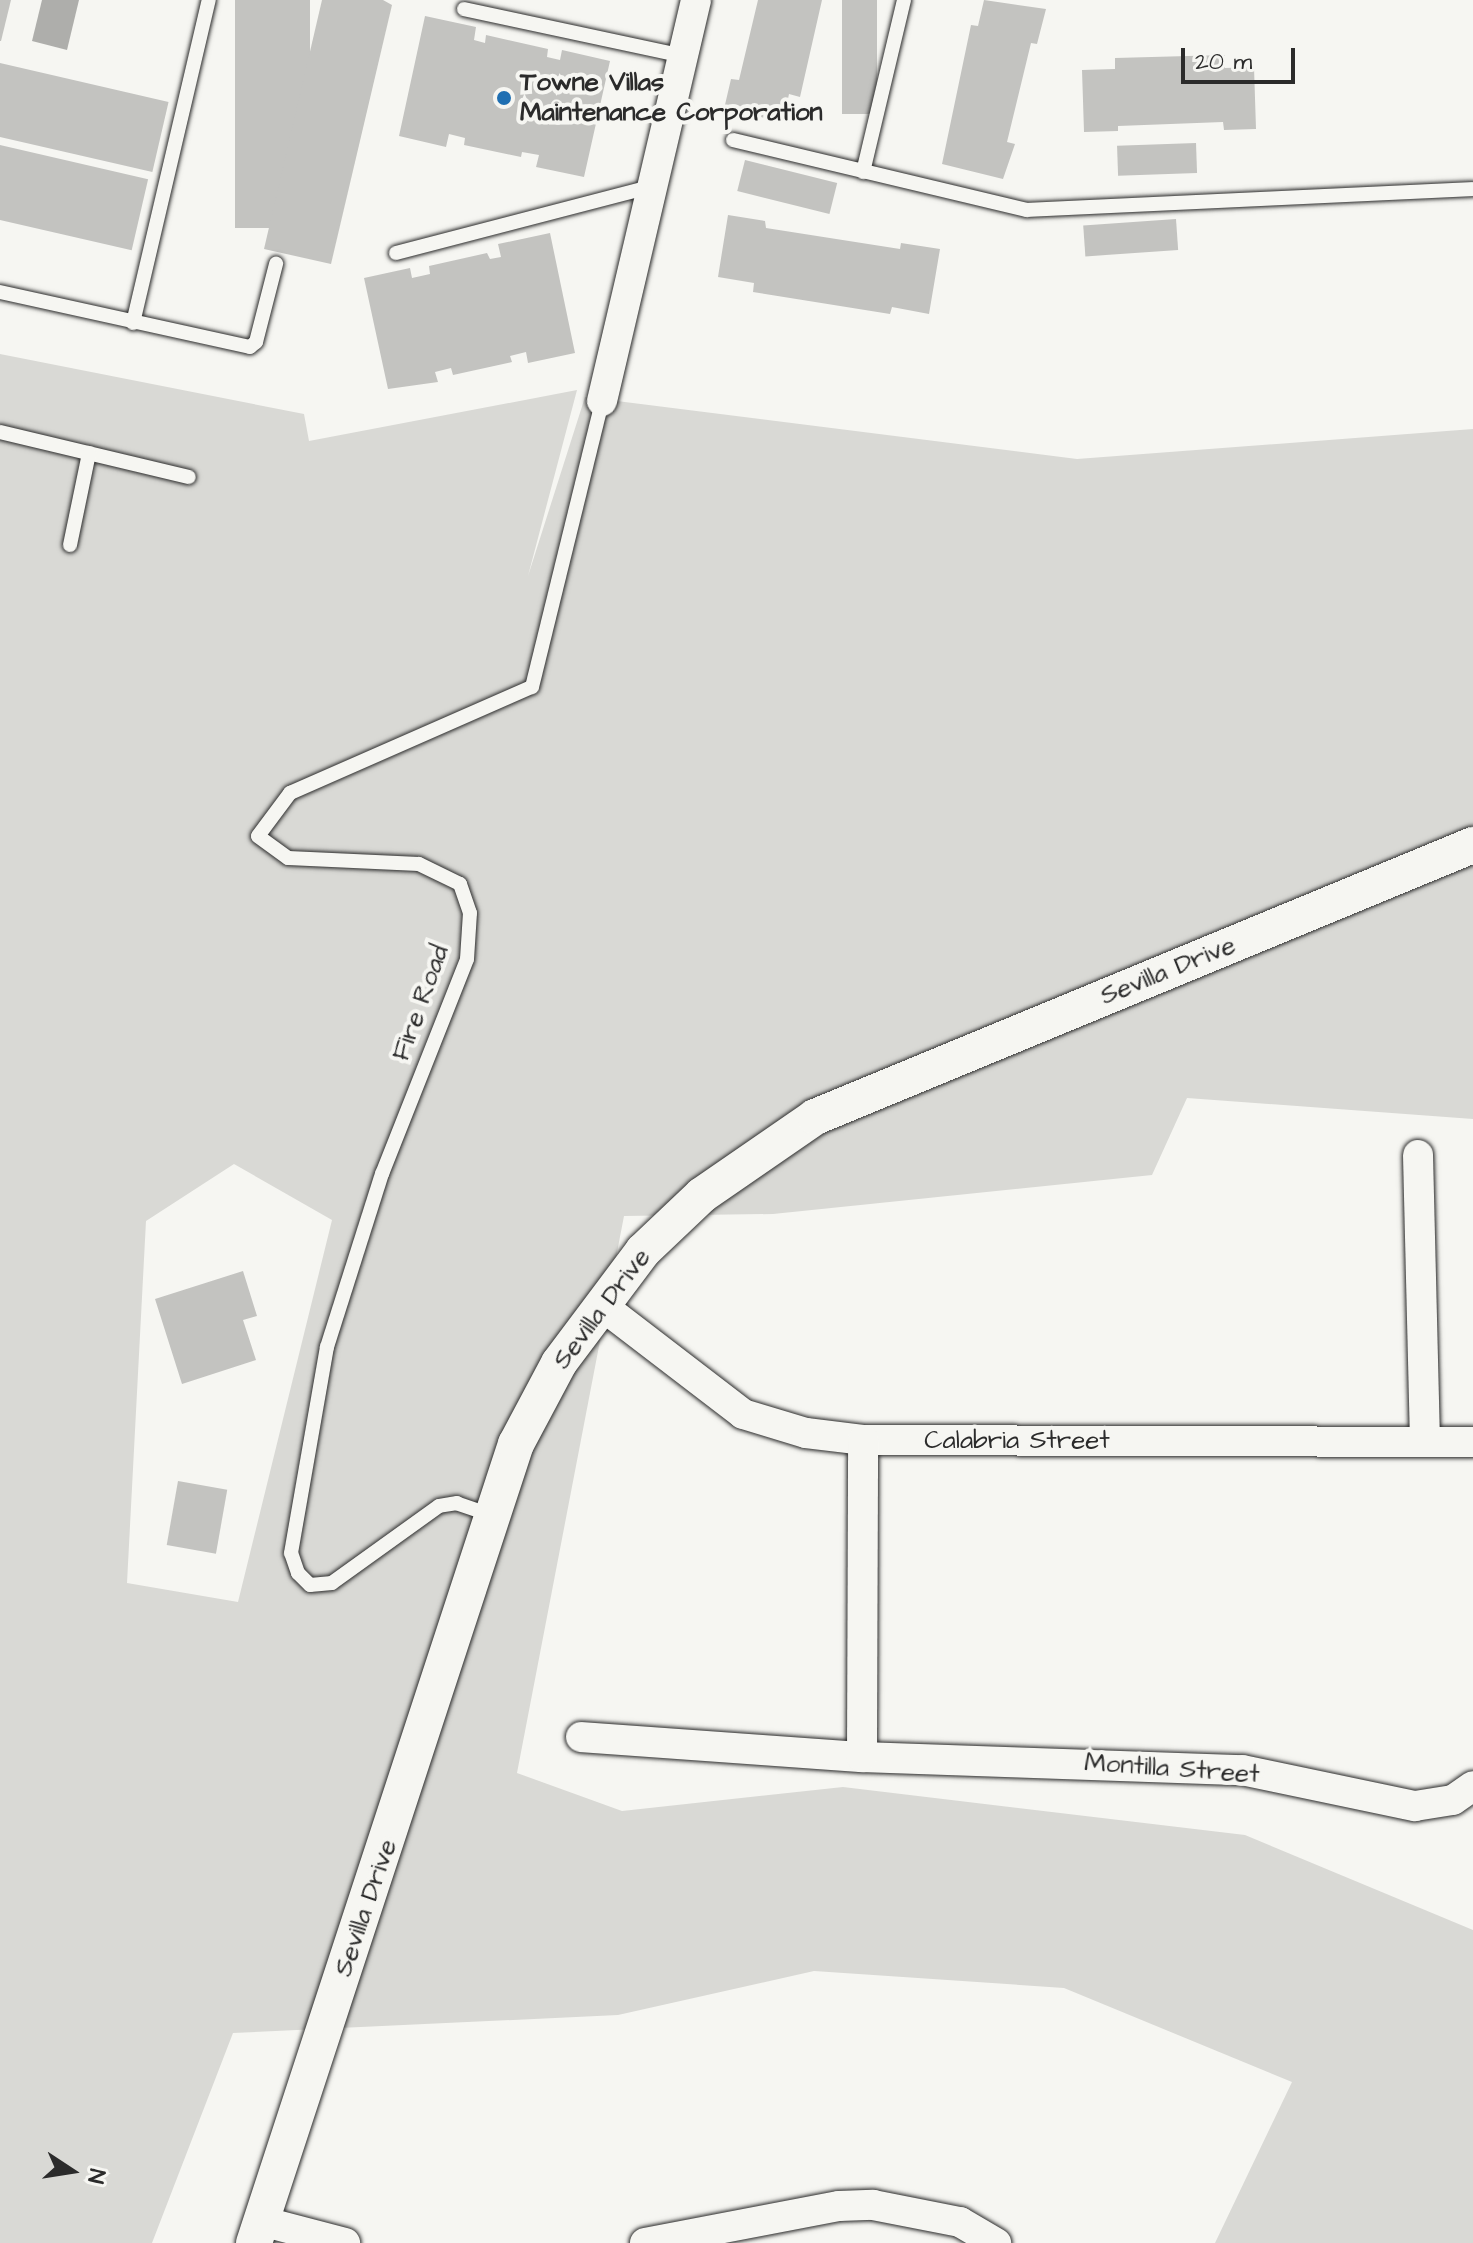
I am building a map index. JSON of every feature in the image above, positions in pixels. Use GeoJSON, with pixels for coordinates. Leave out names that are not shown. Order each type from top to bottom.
{"type":"FeatureCollection","features":[{"type":"Feature","properties":{"kind":"street"},"geometry":{"type":"LineString","coordinates":[[602,401],[696,0]]}},
{"type":"Feature","properties":{"kind":"street","name":"Sevilla Drive"},"geometry":{"type":"LineString","coordinates":[[258,2232],[516,1444],[559,1363],[643,1251],[702,1195],[815,1117],[1473,845]]}},
{"type":"Feature","properties":{"kind":"street"},"geometry":{"type":"LineString","coordinates":[[1418,1155],[1425,1442]]}},
{"type":"Feature","properties":{"kind":"street","name":"Calabria Street"},"geometry":{"type":"LineString","coordinates":[[601,1305],[743,1414],[806,1433],[863,1440],[1473,1442]]}},
{"type":"Feature","properties":{"kind":"street"},"geometry":{"type":"LineString","coordinates":[[862,1757],[863,1440]]}},
{"type":"Feature","properties":{"kind":"street","name":"Montilla Street"},"geometry":{"type":"LineString","coordinates":[[581,1737],[862,1757],[1242,1770],[1415,1806],[1453,1800],[1473,1786]]}},
{"type":"Feature","properties":{"kind":"street"},"geometry":{"type":"LineString","coordinates":[[645,2243],[839,2206],[873,2205],[960,2222],[996,2243]]}},
{"type":"Feature","properties":{"kind":"street"},"geometry":{"type":"LineString","coordinates":[[258,2232],[345,2243]]}},
{"type":"Feature","properties":{"kind":"lane"},"geometry":{"type":"LineString","coordinates":[[133,323],[209,0]]}},
{"type":"Feature","properties":{"kind":"lane"},"geometry":{"type":"LineString","coordinates":[[863,172],[904,0]]}},
{"type":"Feature","properties":{"kind":"lane"},"geometry":{"type":"LineString","coordinates":[[464,9],[683,56]]}},
{"type":"Feature","properties":{"kind":"lane"},"geometry":{"type":"LineString","coordinates":[[733,140],[1027,210],[1473,189]]}},
{"type":"Feature","properties":{"kind":"lane"},"geometry":{"type":"LineString","coordinates":[[396,253],[654,186]]}},
{"type":"Feature","properties":{"kind":"lane"},"geometry":{"type":"LineString","coordinates":[[0,292],[250,347],[256,342],[276,264]]}},
{"type":"Feature","properties":{"kind":"lane","name":"Fire Road"},"geometry":{"type":"LineString","coordinates":[[493,1516],[457,1503],[439,1506],[332,1583],[310,1585],[298,1573],[291,1553],[327,1347],[382,1174],[467,959],[470,913],[460,884],[419,864],[288,858],[258,836],[290,793],[532,687],[602,401]]}},
{"type":"Feature","properties":{"kind":"lane"},"geometry":{"type":"LineString","coordinates":[[0,432],[189,477]]}},
{"type":"Feature","properties":{"kind":"lane"},"geometry":{"type":"LineString","coordinates":[[70,545],[89,453]]}},
{"type":"Feature","properties":{"kind":"shaded area"},"geometry":{"type":"Polygon","coordinates":[[[42,0],[79,0],[67,50],[32,41],[42,0]]]}},
{"type":"Feature","properties":{"kind":"shaded area"},"geometry":{"type":"Polygon","coordinates":[[[0,354],[304,414],[309,441],[577,390],[528,576],[585,397],[1077,459],[1473,429],[1473,1119],[1187,1098],[1152,1175],[773,1214],[624,1216],[517,1773],[622,1811],[843,1787],[1245,1835],[1473,1930],[1473,2243],[1215,2243],[1292,2082],[1064,1988],[814,1971],[618,2015],[233,2033],[152,2243],[0,2243],[0,354]],[[234,1164],[146,1221],[127,1583],[238,1602],[332,1220],[234,1164]]]}},
{"type":"Feature","properties":{"kind":"building"},"geometry":{"type":"Polygon","coordinates":[[[0,0],[11,0],[1,41],[0,41],[0,0]]]}},
{"type":"Feature","properties":{"kind":"building"},"geometry":{"type":"Polygon","coordinates":[[[235,0],[310,0],[310,228],[235,228],[235,0]]]}},
{"type":"Feature","properties":{"kind":"building"},"geometry":{"type":"Polygon","coordinates":[[[322,0],[383,0],[392,5],[331,264],[264,249],[322,0]]]}},
{"type":"Feature","properties":{"kind":"building"},"geometry":{"type":"Polygon","coordinates":[[[758,0],[822,0],[800,97],[789,94],[783,122],[724,109],[731,79],[739,80],[758,0]]]}},
{"type":"Feature","properties":{"kind":"building"},"geometry":{"type":"Polygon","coordinates":[[[842,0],[877,0],[877,114],[842,114],[842,0]]]}},
{"type":"Feature","properties":{"kind":"building"},"geometry":{"type":"Polygon","coordinates":[[[984,0],[1046,9],[1037,44],[1031,43],[1007,142],[1015,144],[1003,179],[942,164],[971,25],[978,26],[984,0]]]}},
{"type":"Feature","properties":{"kind":"building","name":"Towne Villas Maintenance Corporation"},"geometry":{"type":"Polygon","coordinates":[[[425,16],[476,27],[474,40],[485,43],[486,35],[548,49],[547,57],[560,60],[562,50],[610,61],[584,177],[536,167],[539,155],[522,152],[521,157],[464,145],[465,138],[449,134],[446,147],[399,136],[425,16]]]}},
{"type":"Feature","properties":{"kind":"building"},"geometry":{"type":"Polygon","coordinates":[[[1225,55],[1225,68],[1254,67],[1256,129],[1224,130],[1223,122],[1118,126],[1118,131],[1084,132],[1082,70],[1115,69],[1115,58],[1225,55]]]}},
{"type":"Feature","properties":{"kind":"building"},"geometry":{"type":"Polygon","coordinates":[[[0,63],[169,102],[152,172],[0,137],[0,63]]]}},
{"type":"Feature","properties":{"kind":"building"},"geometry":{"type":"Polygon","coordinates":[[[1196,143],[1197,173],[1118,176],[1117,146],[1196,143]]]}},
{"type":"Feature","properties":{"kind":"building"},"geometry":{"type":"Polygon","coordinates":[[[0,145],[148,179],[132,250],[0,220],[0,145]]]}},
{"type":"Feature","properties":{"kind":"building"},"geometry":{"type":"Polygon","coordinates":[[[745,160],[837,183],[829,214],[737,191],[745,160]]]}},
{"type":"Feature","properties":{"kind":"building"},"geometry":{"type":"Polygon","coordinates":[[[728,215],[765,221],[766,228],[900,249],[901,243],[940,249],[929,314],[892,307],[890,314],[753,292],[754,283],[718,277],[728,215]]]}},
{"type":"Feature","properties":{"kind":"building"},"geometry":{"type":"Polygon","coordinates":[[[1176,219],[1178,250],[1085,256],[1083,225],[1176,219]]]}},
{"type":"Feature","properties":{"kind":"building"},"geometry":{"type":"Polygon","coordinates":[[[550,233],[575,353],[528,363],[526,352],[510,356],[512,362],[453,375],[451,368],[435,372],[438,382],[388,389],[364,278],[410,268],[412,278],[430,274],[429,266],[487,253],[490,259],[501,257],[498,244],[550,233]]]}},
{"type":"Feature","properties":{"kind":"building"},"geometry":{"type":"Polygon","coordinates":[[[243,1271],[257,1316],[243,1320],[256,1360],[182,1384],[155,1299],[243,1271]]]}},
{"type":"Feature","properties":{"kind":"building"},"geometry":{"type":"Polygon","coordinates":[[[178,1481],[227,1490],[216,1554],[167,1545],[178,1481]]]}},
{"type":"Feature","properties":{"kind":"place","name":"Towne Villas Maintenance Corporation"},"geometry":{"type":"Point","coordinates":[504,98]}}]}
